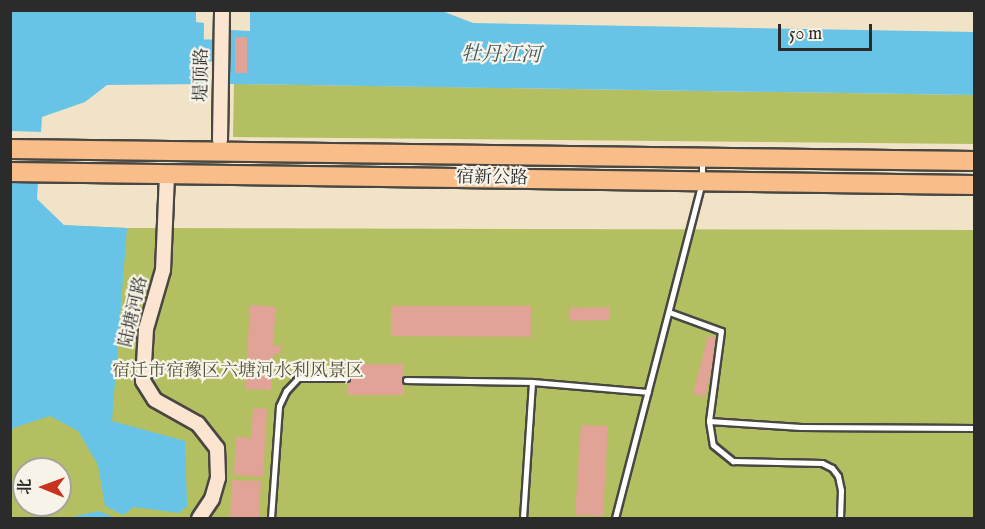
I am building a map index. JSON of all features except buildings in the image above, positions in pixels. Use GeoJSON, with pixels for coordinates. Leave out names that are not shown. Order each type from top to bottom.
{"type":"FeatureCollection","features":[{"type":"Feature","properties":{"kind":"highway","name":"宿新公路"},"geometry":{"type":"LineString","coordinates":[[10,150],[975,160]]}},
{"type":"Feature","properties":{"kind":"highway","name":"宿新公路"},"geometry":{"type":"LineString","coordinates":[[10,172],[975,185]]}},
{"type":"Feature","properties":{"kind":"street","name":"堤顶路"},"geometry":{"type":"LineString","coordinates":[[220,140],[222,10]]}},
{"type":"Feature","properties":{"kind":"street","name":"陆塘河路"},"geometry":{"type":"LineString","coordinates":[[166,175],[163,270],[146,329],[143,381],[155,400],[198,424],[216,448],[218,478],[212,499],[199,519]]}},
{"type":"Feature","properties":{"kind":"lane"},"geometry":{"type":"LineString","coordinates":[[615,519],[702,182],[702,157]]}},
{"type":"Feature","properties":{"kind":"lane"},"geometry":{"type":"LineString","coordinates":[[669,312],[721,330],[709,421],[713,445],[733,461],[822,463],[832,468],[838,476],[841,490],[840,519]]}},
{"type":"Feature","properties":{"kind":"lane"},"geometry":{"type":"LineString","coordinates":[[272,519],[279,406],[286,391],[298,378],[346,378]]}},
{"type":"Feature","properties":{"kind":"lane"},"geometry":{"type":"LineString","coordinates":[[406,380],[532,382],[648,392]]}},
{"type":"Feature","properties":{"kind":"lane"},"geometry":{"type":"LineString","coordinates":[[523,519],[532,382]]}},
{"type":"Feature","properties":{"kind":"lane"},"geometry":{"type":"LineString","coordinates":[[709,421],[801,427],[975,428]]}},
{"type":"Feature","properties":{"kind":"green space"},"geometry":{"type":"Polygon","coordinates":[[[234,84],[974,95],[974,144],[233,137],[234,84]]]}},
{"type":"Feature","properties":{"kind":"green space","name":"宿迁市宿豫区六塘河水利风景区"},"geometry":{"type":"Polygon","coordinates":[[[10,223],[127,228],[974,230],[974,518],[11,518],[10,223]]]}},
{"type":"Feature","properties":{"kind":"water"},"geometry":{"type":"Polygon","coordinates":[[[11,11],[196,11],[196,22],[204,23],[203,84],[107,85],[85,102],[42,117],[37,199],[64,225],[127,228],[112,421],[185,441],[187,506],[179,513],[134,507],[123,515],[105,506],[98,465],[78,431],[50,416],[13,428],[11,435],[11,11]]]}},
{"type":"Feature","properties":{"kind":"water"},"geometry":{"type":"Polygon","coordinates":[[[250,11],[442,11],[473,23],[974,32],[974,95],[229,84],[230,30],[250,31],[250,11]]]}},
{"type":"Feature","properties":{"kind":"water"},"geometry":{"type":"Polygon","coordinates":[[[99,511],[115,518],[73,518],[76,516],[99,511]]]}},
{"type":"Feature","properties":{"kind":"pier"},"geometry":{"type":"Polygon","coordinates":[[[11,131],[44,132],[41,179],[11,178],[11,131]]]}},
{"type":"Feature","properties":{"kind":"waterway","name":"牡丹江河"},"geometry":{"type":"LineString","coordinates":[[175,50],[244,51]]}}]}
